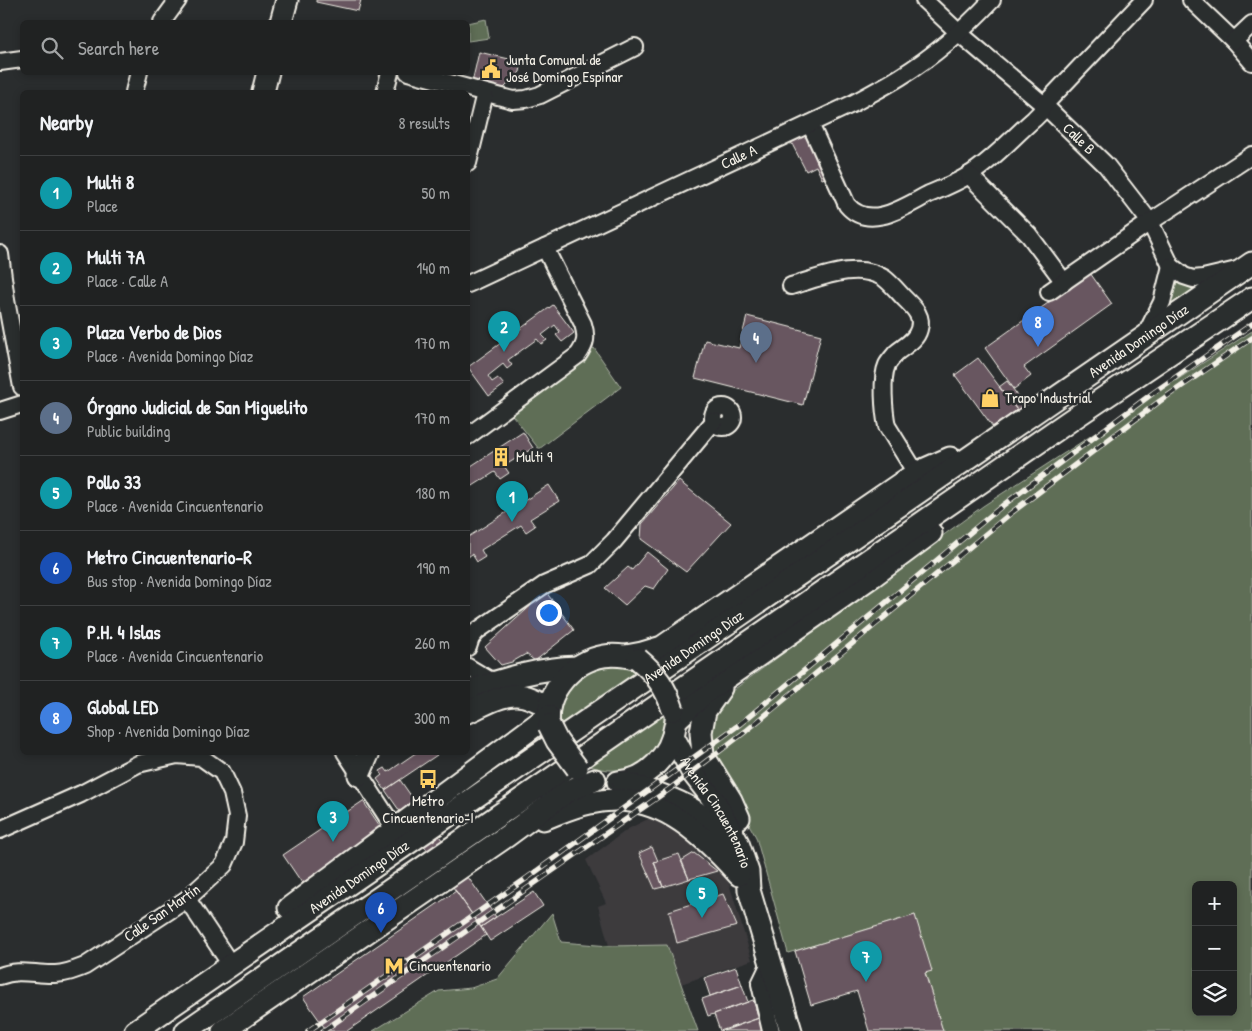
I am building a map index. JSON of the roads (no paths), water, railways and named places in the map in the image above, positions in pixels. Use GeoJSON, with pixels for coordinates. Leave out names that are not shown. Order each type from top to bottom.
{"type":"FeatureCollection","features":[{"type":"Feature","properties":{"kind":"main road"},"geometry":{"type":"LineString","coordinates":[[282,20],[287,0]]}},
{"type":"Feature","properties":{"kind":"main road"},"geometry":{"type":"LineString","coordinates":[[264,90],[267,75]]}},
{"type":"Feature","properties":{"kind":"main road","name":"Avenida Domingo Díaz"},"geometry":{"type":"LineString","coordinates":[[135,1031],[1247,266]]}},
{"type":"Feature","properties":{"kind":"main road","name":"Avenida Domingo Díaz"},"geometry":{"type":"LineString","coordinates":[[186,1031],[1068,422],[1252,298]]}},
{"type":"Feature","properties":{"kind":"main road"},"geometry":{"type":"LineString","coordinates":[[674,722],[706,692],[873,576],[1012,474],[1068,422]]}},
{"type":"Feature","properties":{"kind":"main road"},"geometry":{"type":"LineString","coordinates":[[632,658],[662,647],[916,473],[996,438]]}},
{"type":"Feature","properties":{"kind":"main road"},"geometry":{"type":"LineString","coordinates":[[124,1031],[549,716],[558,688],[566,676],[577,667],[590,660],[605,656],[632,658],[650,669],[661,681],[668,695],[674,722],[666,752],[655,766],[640,776],[623,782],[611,783],[595,780],[577,768],[557,741],[549,716],[524,696],[501,689],[470,691]]}},
{"type":"Feature","properties":{"kind":"main road"},"geometry":{"type":"LineString","coordinates":[[470,711],[501,689],[558,667],[577,667]]}},
{"type":"Feature","properties":{"kind":"main road"},"geometry":{"type":"LineString","coordinates":[[735,673],[716,694],[705,711],[701,732],[703,755],[731,800],[739,819],[745,879]]}},
{"type":"Feature","properties":{"kind":"main road"},"geometry":{"type":"LineString","coordinates":[[501,689],[518,702],[525,711],[527,719],[525,734]]}},
{"type":"Feature","properties":{"kind":"main road","name":"Avenida Cincuentenario"},"geometry":{"type":"LineString","coordinates":[[674,722],[692,772],[716,803],[738,843],[745,879],[791,1031]]}},
{"type":"Feature","properties":{"kind":"main road"},"geometry":{"type":"LineString","coordinates":[[359,774],[368,755]]}},
{"type":"Feature","properties":{"kind":"main road"},"geometry":{"type":"LineString","coordinates":[[223,1031],[507,836],[568,791],[595,780]]}},
{"type":"Feature","properties":{"kind":"main road","name":"Avenida Cincuentenario"},"geometry":{"type":"LineString","coordinates":[[623,782],[667,796],[705,818],[723,838],[745,879]]}},
{"type":"Feature","properties":{"kind":"main road"},"geometry":{"type":"LineString","coordinates":[[507,836],[570,808],[591,802],[611,800],[632,802],[666,812],[691,827],[716,848],[745,879]]}},
{"type":"Feature","properties":{"kind":"street"},"geometry":{"type":"LineString","coordinates":[[163,20],[178,0]]}},
{"type":"Feature","properties":{"kind":"street","name":"Calle B"},"geometry":{"type":"LineString","coordinates":[[924,0],[959,33],[1044,104],[1106,165],[1150,222],[1171,266]]}},
{"type":"Feature","properties":{"kind":"street","name":"Calle A"},"geometry":{"type":"LineString","coordinates":[[470,283],[852,104],[899,78],[935,53],[959,33],[992,0]]}},
{"type":"Feature","properties":{"kind":"street"},"geometry":{"type":"LineString","coordinates":[[810,124],[847,205],[853,213],[870,217],[888,215],[969,175],[1034,120],[1044,104],[1144,0]]}},
{"type":"Feature","properties":{"kind":"street"},"geometry":{"type":"LineString","coordinates":[[1192,0],[1234,41],[1252,62]]}},
{"type":"Feature","properties":{"kind":"street"},"geometry":{"type":"LineString","coordinates":[[1234,41],[1252,24]]}},
{"type":"Feature","properties":{"kind":"street"},"geometry":{"type":"LineString","coordinates":[[419,75],[513,100],[526,99],[540,95],[635,47]]}},
{"type":"Feature","properties":{"kind":"street"},"geometry":{"type":"LineString","coordinates":[[0,62],[20,59]]}},
{"type":"Feature","properties":{"kind":"street"},"geometry":{"type":"LineString","coordinates":[[134,90],[138,75]]}},
{"type":"Feature","properties":{"kind":"street"},"geometry":{"type":"LineString","coordinates":[[386,90],[389,75]]}},
{"type":"Feature","properties":{"kind":"street"},"geometry":{"type":"LineString","coordinates":[[470,155],[485,93]]}},
{"type":"Feature","properties":{"kind":"street"},"geometry":{"type":"LineString","coordinates":[[1049,292],[1150,222],[1252,155]]}},
{"type":"Feature","properties":{"kind":"street"},"geometry":{"type":"LineString","coordinates":[[969,175],[1029,235],[1064,282]]}},
{"type":"Feature","properties":{"kind":"street"},"geometry":{"type":"LineString","coordinates":[[470,435],[578,355],[585,344],[586,334],[583,324],[545,248]]}},
{"type":"Feature","properties":{"kind":"street"},"geometry":{"type":"LineString","coordinates":[[0,254],[3,300],[20,378]]}},
{"type":"Feature","properties":{"kind":"street"},"geometry":{"type":"LineString","coordinates":[[1146,334],[1162,302],[1171,266],[1184,276],[1193,279],[1247,266]]}},
{"type":"Feature","properties":{"kind":"street"},"geometry":{"type":"LineString","coordinates":[[792,286],[847,271],[865,272],[883,278],[890,283],[918,314],[920,326],[917,336],[891,359],[887,366],[884,381],[887,426],[916,473]]}},
{"type":"Feature","properties":{"kind":"street"},"geometry":{"type":"LineString","coordinates":[[0,411],[20,405]]}},
{"type":"Feature","properties":{"kind":"street"},"geometry":{"type":"LineString","coordinates":[[470,641],[477,631],[544,584],[590,565],[614,541],[714,422]]}},
{"type":"Feature","properties":{"kind":"street"},"geometry":{"type":"LineString","coordinates":[[470,668],[501,689]]}},
{"type":"Feature","properties":{"kind":"street","name":"Calle San Martín"},"geometry":{"type":"LineString","coordinates":[[0,830],[81,794],[138,764],[177,755],[201,757],[222,772],[232,793],[237,816],[234,842],[224,865],[187,899],[85,966],[70,972],[54,974],[20,970],[0,976]]}},
{"type":"Feature","properties":{"kind":"street"},"geometry":{"type":"LineString","coordinates":[[347,755],[395,829]]}},
{"type":"Feature","properties":{"kind":"street"},"geometry":{"type":"LineString","coordinates":[[187,899],[225,956]]}},
{"type":"Feature","properties":{"kind":"street"},"geometry":{"type":"LineString","coordinates":[[771,962],[760,984],[771,1031]]}},
{"type":"Feature","properties":{"kind":"railway"},"geometry":{"type":"LineString","coordinates":[[308,1031],[527,878],[740,724],[1002,506],[1153,393],[1252,324]]}},
{"type":"Feature","properties":{"kind":"railway"},"geometry":{"type":"LineString","coordinates":[[323,1031],[671,788],[746,731],[1011,513],[1160,401],[1252,338]]}},
{"type":"Feature","properties":{"kind":"place","name":"Junta Comunal de José Domingo Espinar"},"geometry":{"type":"Point","coordinates":[491,69]}},
{"type":"Feature","properties":{"kind":"place","name":"Global LED"},"geometry":{"type":"Point","coordinates":[1038,347]}},
{"type":"Feature","properties":{"kind":"place","name":"Multi 7A"},"geometry":{"type":"Point","coordinates":[504,352]}},
{"type":"Feature","properties":{"kind":"place","name":"Órgano Judicial de San Miguelito"},"geometry":{"type":"Point","coordinates":[756,363]}},
{"type":"Feature","properties":{"kind":"place","name":"Trapo Industrial"},"geometry":{"type":"Point","coordinates":[990,398]}},
{"type":"Feature","properties":{"kind":"place","name":"Multi 9"},"geometry":{"type":"Point","coordinates":[501,457]}},
{"type":"Feature","properties":{"kind":"place","name":"Multi 8"},"geometry":{"type":"Point","coordinates":[512,522]}},
{"type":"Feature","properties":{"kind":"place","name":"Metro Cincuentenario-I"},"geometry":{"type":"Point","coordinates":[428,779]}},
{"type":"Feature","properties":{"kind":"place","name":"Plaza Verbo de Dios"},"geometry":{"type":"Point","coordinates":[333,842]}},
{"type":"Feature","properties":{"kind":"place","name":"Pollo 33"},"geometry":{"type":"Point","coordinates":[702,918]}},
{"type":"Feature","properties":{"kind":"place","name":"Metro Cincuentenario-R"},"geometry":{"type":"Point","coordinates":[381,933]}},
{"type":"Feature","properties":{"kind":"place","name":"Cincuentenario"},"geometry":{"type":"Point","coordinates":[394,966]}},
{"type":"Feature","properties":{"kind":"place","name":"P.H. 4 Islas"},"geometry":{"type":"Point","coordinates":[866,982]}}]}
